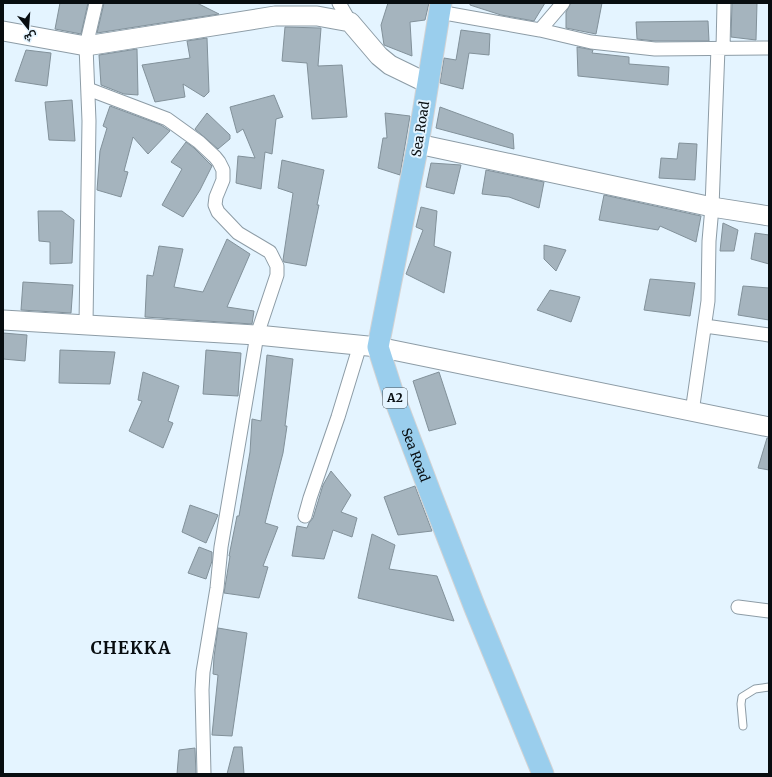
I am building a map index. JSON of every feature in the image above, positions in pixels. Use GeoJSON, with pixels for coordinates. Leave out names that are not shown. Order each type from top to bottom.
{"type":"FeatureCollection","features":[{"type":"Feature","properties":{"kind":"main road","name":"Sea Road"},"geometry":{"type":"LineString","coordinates":[[440,7],[418,144],[369,346],[394,397],[475,608],[543,774]]}},
{"type":"Feature","properties":{"kind":"main road"},"geometry":{"type":"LineString","coordinates":[[3,31],[86,46],[275,16],[317,16],[350,22],[379,56],[390,65],[427,83]]}},
{"type":"Feature","properties":{"kind":"main road"},"geometry":{"type":"LineString","coordinates":[[418,144],[712,207],[769,216]]}},
{"type":"Feature","properties":{"kind":"main road"},"geometry":{"type":"LineString","coordinates":[[3,320],[258,335],[369,346],[769,427]]}},
{"type":"Feature","properties":{"kind":"street"},"geometry":{"type":"LineString","coordinates":[[86,324],[88,89],[86,46],[96,3]]}},
{"type":"Feature","properties":{"kind":"street"},"geometry":{"type":"LineString","coordinates":[[339,3],[350,22]]}},
{"type":"Feature","properties":{"kind":"street"},"geometry":{"type":"LineString","coordinates":[[540,30],[563,3]]}},
{"type":"Feature","properties":{"kind":"street"},"geometry":{"type":"LineString","coordinates":[[692,412],[708,301],[709,241],[724,3]]}},
{"type":"Feature","properties":{"kind":"street"},"geometry":{"type":"LineString","coordinates":[[440,7],[591,42],[655,49],[769,48]]}},
{"type":"Feature","properties":{"kind":"street"},"geometry":{"type":"LineString","coordinates":[[88,89],[167,119],[199,142],[220,162],[223,170],[223,180],[216,197],[215,205],[218,212],[238,234],[270,252],[277,266],[277,275],[258,335],[221,547],[217,588],[203,672],[204,774]]}},
{"type":"Feature","properties":{"kind":"street"},"geometry":{"type":"LineString","coordinates":[[705,326],[769,335]]}},
{"type":"Feature","properties":{"kind":"street"},"geometry":{"type":"LineString","coordinates":[[305,516],[338,417],[369,346]]}},
{"type":"Feature","properties":{"kind":"street"},"geometry":{"type":"LineString","coordinates":[[738,607],[769,611]]}},
{"type":"Feature","properties":{"kind":"lane"},"geometry":{"type":"LineString","coordinates":[[743,726],[741,704],[742,697],[755,689],[769,687]]}},
{"type":"Feature","properties":{"kind":"building"},"geometry":{"type":"Polygon","coordinates":[[[60,3],[88,3],[81,34],[55,29],[60,3]]]}},
{"type":"Feature","properties":{"kind":"building"},"geometry":{"type":"Polygon","coordinates":[[[104,3],[197,3],[219,14],[97,33],[104,3]]]}},
{"type":"Feature","properties":{"kind":"building"},"geometry":{"type":"Polygon","coordinates":[[[388,3],[429,3],[425,20],[410,22],[412,56],[384,45],[381,25],[388,3]]]}},
{"type":"Feature","properties":{"kind":"building"},"geometry":{"type":"Polygon","coordinates":[[[470,3],[545,3],[534,21],[501,15],[470,5],[470,3]]]}},
{"type":"Feature","properties":{"kind":"building"},"geometry":{"type":"Polygon","coordinates":[[[571,3],[602,3],[596,34],[566,28],[566,12],[571,3]]]}},
{"type":"Feature","properties":{"kind":"building"},"geometry":{"type":"Polygon","coordinates":[[[732,3],[757,3],[756,40],[731,37],[732,3]]]}},
{"type":"Feature","properties":{"kind":"building"},"geometry":{"type":"Polygon","coordinates":[[[708,21],[709,41],[655,41],[637,39],[636,22],[708,21]]]}},
{"type":"Feature","properties":{"kind":"building"},"geometry":{"type":"Polygon","coordinates":[[[285,27],[321,28],[318,66],[342,65],[347,117],[312,119],[307,63],[282,61],[285,27]]]}},
{"type":"Feature","properties":{"kind":"building"},"geometry":{"type":"Polygon","coordinates":[[[461,30],[490,34],[489,55],[469,53],[463,89],[440,83],[444,58],[456,60],[461,30]]]}},
{"type":"Feature","properties":{"kind":"building"},"geometry":{"type":"Polygon","coordinates":[[[207,38],[209,92],[204,97],[183,84],[185,97],[155,102],[142,65],[190,58],[187,41],[207,38]]]}},
{"type":"Feature","properties":{"kind":"building"},"geometry":{"type":"Polygon","coordinates":[[[577,47],[593,50],[592,53],[629,57],[629,64],[669,67],[668,85],[578,76],[577,47]]]}},
{"type":"Feature","properties":{"kind":"building"},"geometry":{"type":"Polygon","coordinates":[[[137,49],[138,95],[124,94],[101,85],[99,55],[137,49]]]}},
{"type":"Feature","properties":{"kind":"building"},"geometry":{"type":"Polygon","coordinates":[[[26,50],[51,53],[47,86],[15,81],[26,50]]]}},
{"type":"Feature","properties":{"kind":"building"},"geometry":{"type":"Polygon","coordinates":[[[274,95],[283,117],[276,119],[272,154],[265,152],[261,189],[236,183],[238,156],[255,158],[243,129],[237,133],[230,107],[274,95]]]}},
{"type":"Feature","properties":{"kind":"building"},"geometry":{"type":"Polygon","coordinates":[[[72,100],[75,141],[49,140],[45,102],[72,100]]]}},
{"type":"Feature","properties":{"kind":"building"},"geometry":{"type":"Polygon","coordinates":[[[110,106],[161,125],[170,131],[148,154],[133,137],[124,171],[128,172],[121,197],[97,190],[100,151],[107,128],[103,126],[110,106]]]}},
{"type":"Feature","properties":{"kind":"building"},"geometry":{"type":"Polygon","coordinates":[[[440,107],[513,134],[514,149],[436,128],[440,107]]]}},
{"type":"Feature","properties":{"kind":"building"},"geometry":{"type":"Polygon","coordinates":[[[207,113],[230,135],[230,139],[218,149],[195,129],[207,113]]]}},
{"type":"Feature","properties":{"kind":"building"},"geometry":{"type":"Polygon","coordinates":[[[385,113],[410,116],[400,175],[378,168],[383,138],[387,138],[385,113]]]}},
{"type":"Feature","properties":{"kind":"building"},"geometry":{"type":"Polygon","coordinates":[[[186,142],[212,166],[200,190],[183,217],[162,205],[182,169],[171,162],[186,142]]]}},
{"type":"Feature","properties":{"kind":"building"},"geometry":{"type":"Polygon","coordinates":[[[679,143],[697,144],[695,180],[659,178],[661,158],[677,159],[679,143]]]}},
{"type":"Feature","properties":{"kind":"building"},"geometry":{"type":"Polygon","coordinates":[[[282,160],[324,170],[317,205],[319,205],[306,266],[284,262],[283,260],[293,193],[278,188],[282,160]]]}},
{"type":"Feature","properties":{"kind":"building"},"geometry":{"type":"Polygon","coordinates":[[[431,163],[461,165],[454,194],[426,187],[431,163]]]}},
{"type":"Feature","properties":{"kind":"building"},"geometry":{"type":"Polygon","coordinates":[[[486,170],[544,182],[539,208],[509,197],[482,194],[486,170]]]}},
{"type":"Feature","properties":{"kind":"building"},"geometry":{"type":"Polygon","coordinates":[[[604,195],[701,216],[696,242],[660,226],[658,230],[599,220],[604,195]]]}},
{"type":"Feature","properties":{"kind":"building"},"geometry":{"type":"Polygon","coordinates":[[[421,207],[437,211],[434,246],[451,252],[444,293],[406,274],[423,230],[416,227],[421,207]]]}},
{"type":"Feature","properties":{"kind":"building"},"geometry":{"type":"Polygon","coordinates":[[[38,211],[62,211],[74,220],[72,263],[50,264],[50,242],[39,241],[38,211]]]}},
{"type":"Feature","properties":{"kind":"building"},"geometry":{"type":"Polygon","coordinates":[[[723,223],[738,230],[734,251],[720,251],[723,223]]]}},
{"type":"Feature","properties":{"kind":"building"},"geometry":{"type":"Polygon","coordinates":[[[755,233],[769,235],[769,264],[751,259],[755,233]]]}},
{"type":"Feature","properties":{"kind":"building"},"geometry":{"type":"Polygon","coordinates":[[[227,239],[250,254],[227,307],[254,311],[252,324],[145,317],[147,275],[153,276],[159,246],[183,249],[174,287],[203,292],[227,239]]]}},
{"type":"Feature","properties":{"kind":"building"},"geometry":{"type":"Polygon","coordinates":[[[544,245],[566,250],[556,271],[544,259],[544,245]]]}},
{"type":"Feature","properties":{"kind":"building"},"geometry":{"type":"Polygon","coordinates":[[[650,279],[695,283],[690,316],[644,310],[650,279]]]}},
{"type":"Feature","properties":{"kind":"building"},"geometry":{"type":"Polygon","coordinates":[[[23,282],[73,285],[71,313],[21,310],[23,282]]]}},
{"type":"Feature","properties":{"kind":"building"},"geometry":{"type":"Polygon","coordinates":[[[743,286],[769,288],[769,320],[738,315],[743,286]]]}},
{"type":"Feature","properties":{"kind":"building"},"geometry":{"type":"Polygon","coordinates":[[[550,290],[580,297],[571,322],[537,310],[550,290]]]}},
{"type":"Feature","properties":{"kind":"building"},"geometry":{"type":"Polygon","coordinates":[[[3,333],[27,335],[25,361],[3,359],[3,333]]]}},
{"type":"Feature","properties":{"kind":"building"},"geometry":{"type":"Polygon","coordinates":[[[60,350],[115,352],[110,384],[59,383],[60,350]]]}},
{"type":"Feature","properties":{"kind":"building"},"geometry":{"type":"Polygon","coordinates":[[[206,350],[241,353],[238,396],[203,394],[206,350]]]}},
{"type":"Feature","properties":{"kind":"building"},"geometry":{"type":"Polygon","coordinates":[[[267,355],[293,359],[283,453],[265,523],[278,527],[263,566],[268,567],[259,598],[224,593],[229,556],[237,516],[239,516],[250,452],[252,419],[261,421],[267,355]]]}},
{"type":"Feature","properties":{"kind":"building"},"geometry":{"type":"Polygon","coordinates":[[[143,372],[179,386],[168,421],[173,423],[163,448],[129,431],[142,401],[138,400],[143,372]]]}},
{"type":"Feature","properties":{"kind":"building"},"geometry":{"type":"Polygon","coordinates":[[[439,372],[456,424],[429,431],[413,381],[439,372]]]}},
{"type":"Feature","properties":{"kind":"building"},"geometry":{"type":"Polygon","coordinates":[[[767,438],[769,438],[769,470],[758,468],[767,438]]]}},
{"type":"Feature","properties":{"kind":"building"},"geometry":{"type":"Polygon","coordinates":[[[331,471],[351,495],[341,512],[357,518],[352,537],[333,530],[324,559],[292,556],[297,526],[307,528],[313,518],[323,485],[331,471]]]}},
{"type":"Feature","properties":{"kind":"building"},"geometry":{"type":"Polygon","coordinates":[[[415,486],[432,531],[398,535],[384,497],[415,486]]]}},
{"type":"Feature","properties":{"kind":"building"},"geometry":{"type":"Polygon","coordinates":[[[190,505],[218,515],[206,543],[182,532],[190,505]]]}},
{"type":"Feature","properties":{"kind":"building"},"geometry":{"type":"Polygon","coordinates":[[[372,534],[395,545],[389,569],[437,576],[454,621],[358,598],[372,534]]]}},
{"type":"Feature","properties":{"kind":"building"},"geometry":{"type":"Polygon","coordinates":[[[199,547],[212,552],[212,561],[206,579],[188,573],[199,547]]]}},
{"type":"Feature","properties":{"kind":"building"},"geometry":{"type":"Polygon","coordinates":[[[218,628],[247,633],[232,736],[212,735],[218,675],[213,674],[218,628]]]}},
{"type":"Feature","properties":{"kind":"building"},"geometry":{"type":"Polygon","coordinates":[[[234,747],[242,747],[244,774],[227,774],[234,747]]]}},
{"type":"Feature","properties":{"kind":"building"},"geometry":{"type":"Polygon","coordinates":[[[195,748],[196,774],[177,774],[179,750],[195,748]]]}},
{"type":"Feature","properties":{"kind":"district","name":"CHEKKA"},"geometry":{"type":"Point","coordinates":[131,648]}}]}
